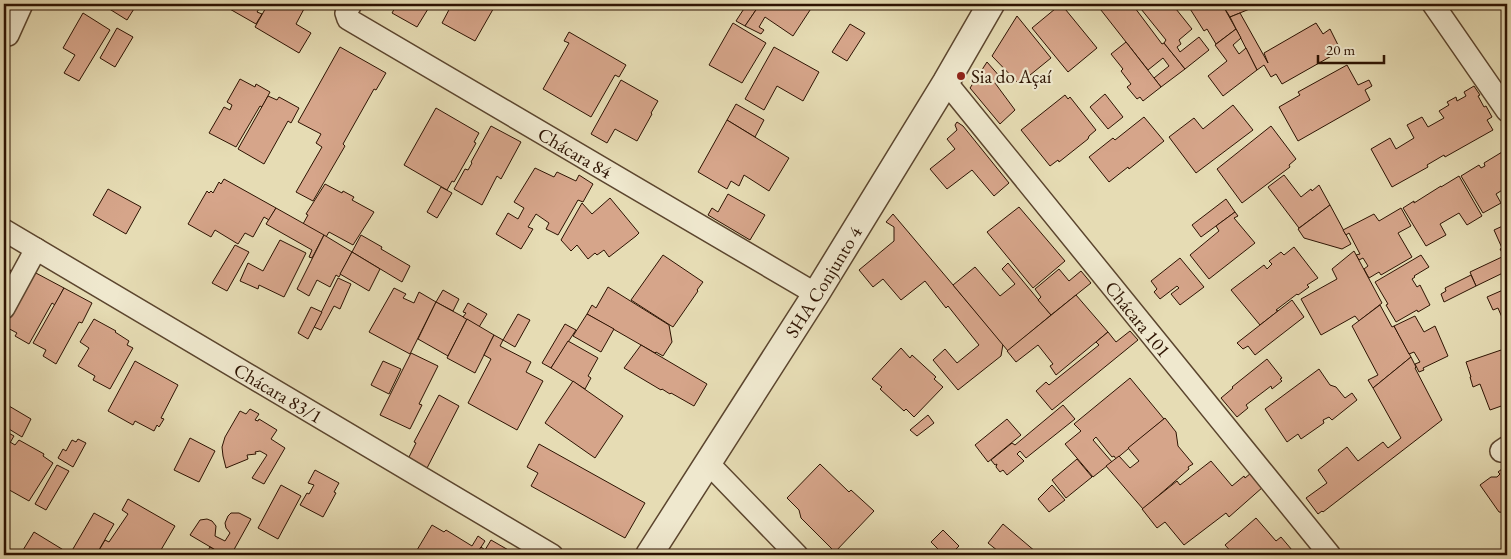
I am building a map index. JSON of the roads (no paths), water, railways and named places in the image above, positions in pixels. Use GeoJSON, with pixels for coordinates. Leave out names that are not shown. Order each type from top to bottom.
{"type":"FeatureCollection","features":[{"type":"Feature","properties":{"kind":"street"},"geometry":{"type":"LineString","coordinates":[[8,35],[22,4]]}},
{"type":"Feature","properties":{"kind":"street","name":"Chácara 84"},"geometry":{"type":"LineString","coordinates":[[351,4],[346,12],[348,19],[816,294]]}},
{"type":"Feature","properties":{"kind":"street","name":"SHA Conjunto 4"},"geometry":{"type":"LineString","coordinates":[[649,555],[816,294],[946,82],[991,4]]}},
{"type":"Feature","properties":{"kind":"street"},"geometry":{"type":"LineString","coordinates":[[1433,4],[1507,111]]}},
{"type":"Feature","properties":{"kind":"street","name":"Chácara 101"},"geometry":{"type":"LineString","coordinates":[[946,82],[1330,555]]}},
{"type":"Feature","properties":{"kind":"street","name":"Chácara 83/1"},"geometry":{"type":"LineString","coordinates":[[4,230],[552,555]]}},
{"type":"Feature","properties":{"kind":"street"},"geometry":{"type":"LineString","coordinates":[[4,308],[36,249]]}},
{"type":"Feature","properties":{"kind":"street"},"geometry":{"type":"LineString","coordinates":[[708,463],[797,555]]}},
{"type":"Feature","properties":{"kind":"place","name":"Sia do Açaí"},"geometry":{"type":"Point","coordinates":[961,76]}}]}
